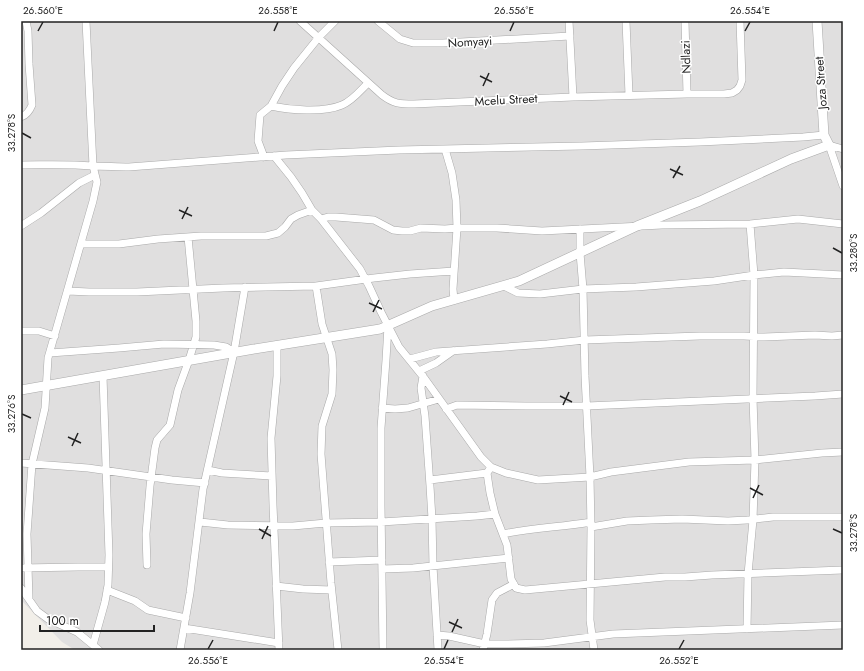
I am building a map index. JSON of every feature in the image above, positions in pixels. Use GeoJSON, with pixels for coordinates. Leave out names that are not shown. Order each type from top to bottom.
{"type":"FeatureCollection","features":[{"type":"Feature","properties":{"kind":"street"},"geometry":{"type":"LineString","coordinates":[[21,117],[27,114],[32,105],[25,64],[29,40],[26,21]]}},
{"type":"Feature","properties":{"kind":"street"},"geometry":{"type":"LineString","coordinates":[[29,599],[24,568],[32,464],[45,408],[48,358],[93,201],[96,182],[93,166],[86,21]]}},
{"type":"Feature","properties":{"kind":"street","name":"Mcelu Street"},"geometry":{"type":"LineString","coordinates":[[300,21],[382,95],[390,101],[398,104],[629,95],[724,94],[732,92],[740,86],[742,80],[740,21]]}},
{"type":"Feature","properties":{"kind":"street"},"geometry":{"type":"LineString","coordinates":[[264,157],[258,141],[260,115],[271,106],[294,68],[335,21]]}},
{"type":"Feature","properties":{"kind":"street","name":"Nomyayi"},"geometry":{"type":"LineString","coordinates":[[378,21],[400,39],[413,43],[443,43],[570,36]]}},
{"type":"Feature","properties":{"kind":"street"},"geometry":{"type":"LineString","coordinates":[[569,21],[573,97]]}},
{"type":"Feature","properties":{"kind":"street"},"geometry":{"type":"LineString","coordinates":[[626,21],[629,95]]}},
{"type":"Feature","properties":{"kind":"street","name":"Ndlazi"},"geometry":{"type":"LineString","coordinates":[[685,21],[687,94]]}},
{"type":"Feature","properties":{"kind":"street","name":"Joza Street"},"geometry":{"type":"LineString","coordinates":[[817,21],[824,135],[829,145]]}},
{"type":"Feature","properties":{"kind":"street"},"geometry":{"type":"LineString","coordinates":[[271,106],[282,108],[320,109],[342,105],[352,99],[368,83]]}},
{"type":"Feature","properties":{"kind":"street"},"geometry":{"type":"LineString","coordinates":[[21,165],[129,167],[274,156],[384,151],[700,142],[824,135]]}},
{"type":"Feature","properties":{"kind":"street"},"geometry":{"type":"LineString","coordinates":[[829,145],[843,186]]}},
{"type":"Feature","properties":{"kind":"street"},"geometry":{"type":"LineString","coordinates":[[21,390],[234,352],[380,329],[432,306],[519,282],[638,226],[700,201],[791,158],[829,145],[843,149]]}},
{"type":"Feature","properties":{"kind":"street"},"geometry":{"type":"LineString","coordinates":[[445,149],[452,173],[456,200],[457,228],[453,289],[454,300]]}},
{"type":"Feature","properties":{"kind":"street"},"geometry":{"type":"LineString","coordinates":[[274,156],[291,177],[312,210],[360,269],[400,347],[489,470],[490,493],[495,514],[507,544],[511,578],[516,588],[525,590],[665,577],[685,578],[843,570]]}},
{"type":"Feature","properties":{"kind":"street"},"geometry":{"type":"LineString","coordinates":[[21,226],[95,175]]}},
{"type":"Feature","properties":{"kind":"street"},"geometry":{"type":"LineString","coordinates":[[81,244],[119,244],[201,236],[266,236],[278,233],[285,228],[291,219],[312,210]]}},
{"type":"Feature","properties":{"kind":"street"},"geometry":{"type":"LineString","coordinates":[[320,219],[336,217],[374,220],[393,230],[402,231],[410,231],[421,228],[497,228],[542,230],[662,225],[750,224],[798,219],[843,224]]}},
{"type":"Feature","properties":{"kind":"street"},"geometry":{"type":"LineString","coordinates":[[747,629],[748,574],[753,520],[755,460],[753,398],[754,275],[750,224]]}},
{"type":"Feature","properties":{"kind":"street"},"geometry":{"type":"LineString","coordinates":[[580,229],[590,477],[590,620],[594,650]]}},
{"type":"Feature","properties":{"kind":"street"},"geometry":{"type":"LineString","coordinates":[[147,565],[146,534],[155,448],[157,440],[170,425],[178,390],[196,337],[194,289],[188,237]]}},
{"type":"Feature","properties":{"kind":"street"},"geometry":{"type":"LineString","coordinates":[[68,291],[137,292],[316,286],[410,274],[454,272]]}},
{"type":"Feature","properties":{"kind":"street"},"geometry":{"type":"LineString","coordinates":[[504,286],[518,293],[540,294],[583,289],[636,287],[714,281],[784,272],[843,274]]}},
{"type":"Feature","properties":{"kind":"street"},"geometry":{"type":"LineString","coordinates":[[316,286],[322,324],[332,354],[333,370],[332,394],[322,426],[321,454],[331,590],[338,650]]}},
{"type":"Feature","properties":{"kind":"street"},"geometry":{"type":"LineString","coordinates":[[180,650],[190,593],[205,483],[234,352],[245,288]]}},
{"type":"Feature","properties":{"kind":"street"},"geometry":{"type":"LineString","coordinates":[[383,650],[381,428],[388,326]]}},
{"type":"Feature","properties":{"kind":"street"},"geometry":{"type":"LineString","coordinates":[[21,331],[38,331],[54,336]]}},
{"type":"Feature","properties":{"kind":"street"},"geometry":{"type":"LineString","coordinates":[[410,359],[436,352],[585,340],[700,336],[764,337],[843,335]]}},
{"type":"Feature","properties":{"kind":"street"},"geometry":{"type":"LineString","coordinates":[[50,353],[164,344],[214,345],[226,347],[234,352]]}},
{"type":"Feature","properties":{"kind":"street"},"geometry":{"type":"LineString","coordinates":[[184,628],[279,647],[271,438],[277,376],[277,345]]}},
{"type":"Feature","properties":{"kind":"street"},"geometry":{"type":"LineString","coordinates":[[421,374],[454,351]]}},
{"type":"Feature","properties":{"kind":"street"},"geometry":{"type":"LineString","coordinates":[[421,374],[430,480],[438,650]]}},
{"type":"Feature","properties":{"kind":"street"},"geometry":{"type":"LineString","coordinates":[[21,588],[36,611],[48,619],[77,632],[96,648],[107,590],[108,567],[103,376]]}},
{"type":"Feature","properties":{"kind":"street"},"geometry":{"type":"LineString","coordinates":[[446,409],[456,405],[587,406],[843,394]]}},
{"type":"Feature","properties":{"kind":"street"},"geometry":{"type":"LineString","coordinates":[[382,408],[408,408],[439,399]]}},
{"type":"Feature","properties":{"kind":"street"},"geometry":{"type":"LineString","coordinates":[[430,480],[489,470],[538,480],[590,477],[611,472],[690,462],[755,460],[843,452]]}},
{"type":"Feature","properties":{"kind":"street"},"geometry":{"type":"LineString","coordinates":[[21,463],[88,468],[205,483]]}},
{"type":"Feature","properties":{"kind":"street"},"geometry":{"type":"LineString","coordinates":[[208,470],[222,473],[272,476]]}},
{"type":"Feature","properties":{"kind":"street"},"geometry":{"type":"LineString","coordinates":[[200,522],[228,525],[293,526],[326,523],[432,519],[495,514]]}},
{"type":"Feature","properties":{"kind":"street"},"geometry":{"type":"LineString","coordinates":[[503,534],[518,531],[627,521],[682,519],[728,521],[773,518],[843,517]]}},
{"type":"Feature","properties":{"kind":"street"},"geometry":{"type":"LineString","coordinates":[[382,569],[433,566],[509,558]]}},
{"type":"Feature","properties":{"kind":"street"},"geometry":{"type":"LineString","coordinates":[[329,562],[382,560]]}},
{"type":"Feature","properties":{"kind":"street"},"geometry":{"type":"LineString","coordinates":[[24,568],[108,567]]}},
{"type":"Feature","properties":{"kind":"street"},"geometry":{"type":"LineString","coordinates":[[484,647],[492,600],[497,593],[514,584]]}},
{"type":"Feature","properties":{"kind":"street"},"geometry":{"type":"LineString","coordinates":[[276,586],[331,590]]}},
{"type":"Feature","properties":{"kind":"street"},"geometry":{"type":"LineString","coordinates":[[107,590],[135,601],[148,610],[186,618]]}},
{"type":"Feature","properties":{"kind":"street"},"geometry":{"type":"LineString","coordinates":[[437,635],[449,636],[484,647],[508,644],[544,643],[613,634],[843,625]]}},
{"type":"Feature","properties":{"kind":"shaded area"},"geometry":{"type":"Polygon","coordinates":[[[21,21],[843,21],[843,650],[75,650],[62,642],[21,600],[21,21]]]}}]}
